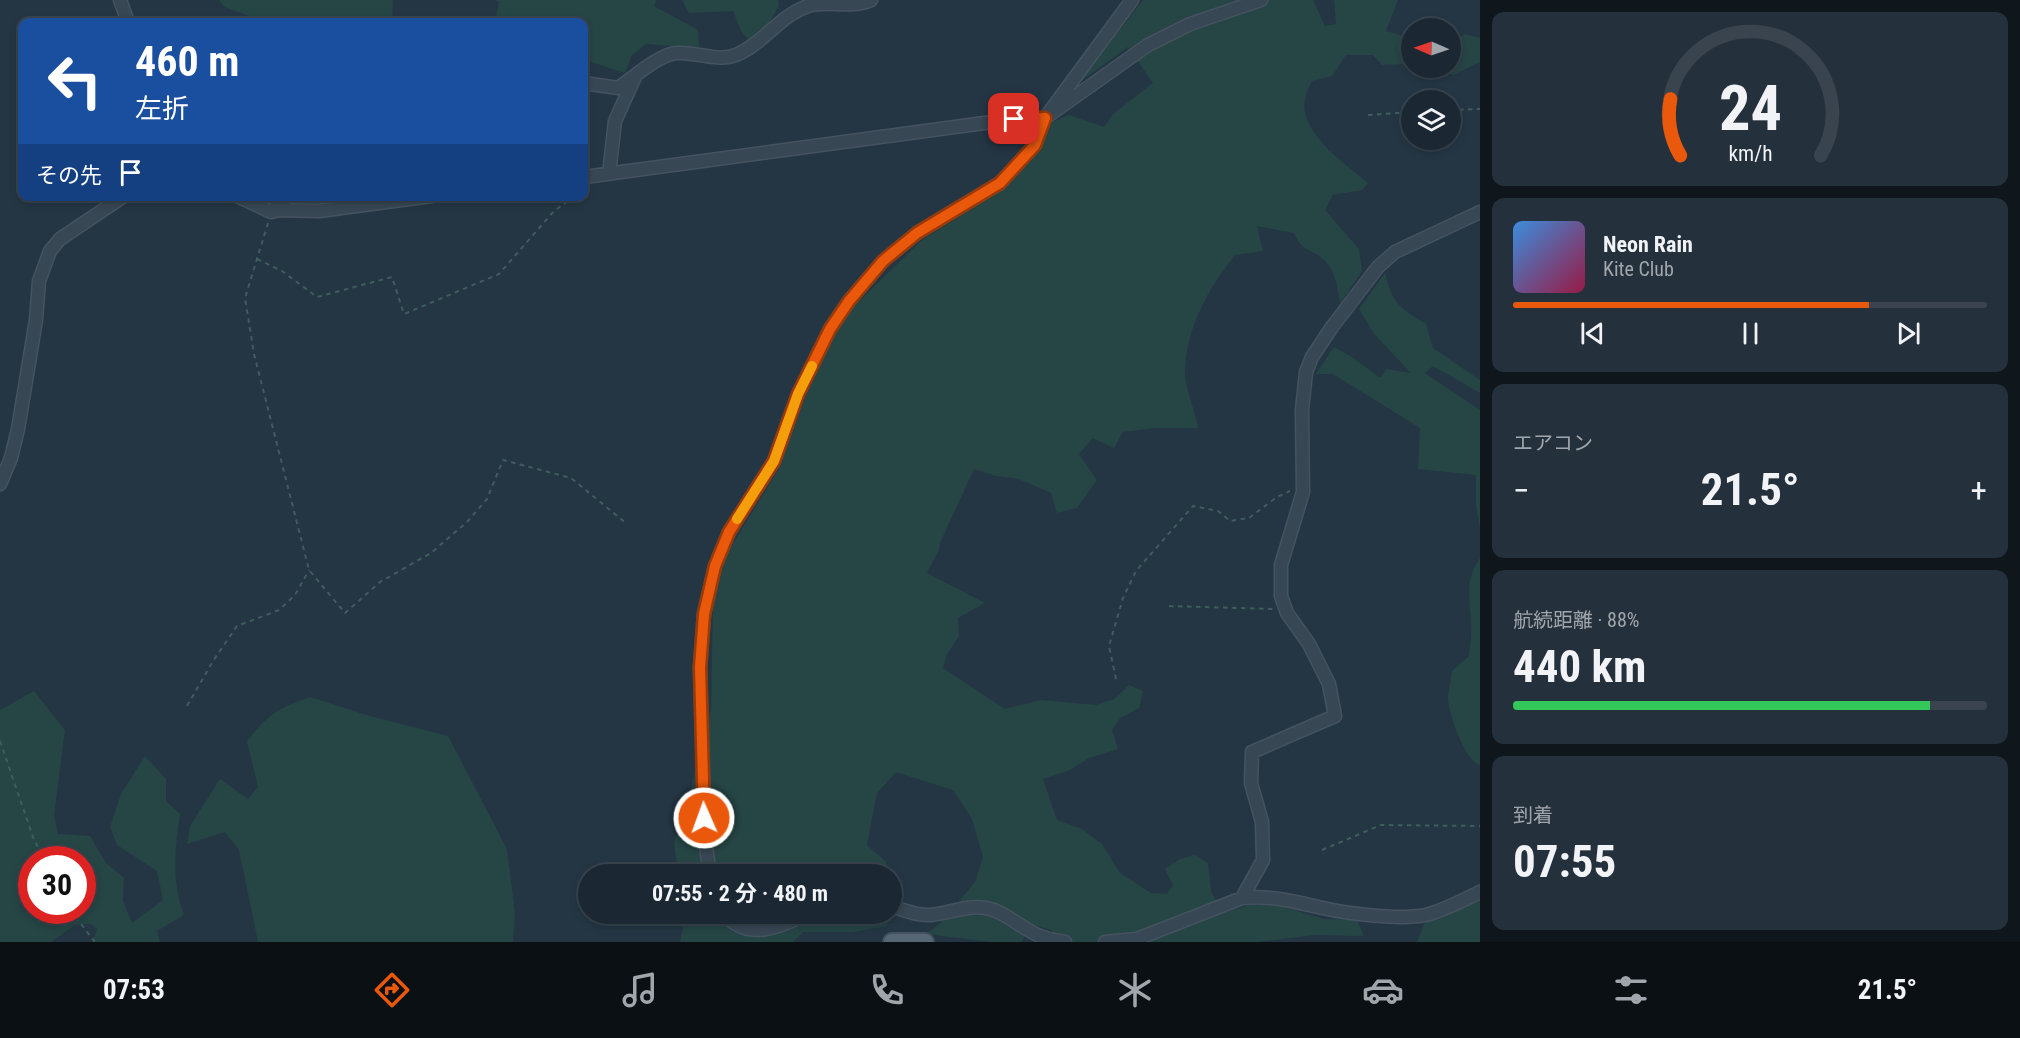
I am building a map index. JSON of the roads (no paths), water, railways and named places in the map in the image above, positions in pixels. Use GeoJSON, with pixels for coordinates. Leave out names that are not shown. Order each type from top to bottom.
{"type":"FeatureCollection","features":[{"type":"Feature","properties":{"kind":"main road"},"geometry":{"type":"LineString","coordinates":[[892,942],[926,942]]}},
{"type":"Feature","properties":{"kind":"street"},"geometry":{"type":"LineString","coordinates":[[120,0],[127,18]]}},
{"type":"Feature","properties":{"kind":"street"},"geometry":{"type":"LineString","coordinates":[[588,84],[618,88],[666,55],[678,53],[734,56],[753,47],[797,11],[809,5],[860,5],[871,0]]}},
{"type":"Feature","properties":{"kind":"street"},"geometry":{"type":"LineString","coordinates":[[709,864],[705,840],[700,667],[704,614],[715,566],[729,532],[774,461],[798,394],[830,329],[849,301],[883,261],[917,233],[1000,183],[1035,145],[1045,118],[1132,0]]}},
{"type":"Feature","properties":{"kind":"street"},"geometry":{"type":"LineString","coordinates":[[588,177],[1014,119],[1045,118],[1148,45],[1191,24],[1261,0]]}},
{"type":"Feature","properties":{"kind":"street"},"geometry":{"type":"LineString","coordinates":[[609,174],[615,121],[635,76]]}},
{"type":"Feature","properties":{"kind":"street"},"geometry":{"type":"LineString","coordinates":[[0,484],[11,458],[18,429],[36,320],[39,280],[51,251],[60,239],[117,201]]}},
{"type":"Feature","properties":{"kind":"street"},"geometry":{"type":"LineString","coordinates":[[248,201],[272,212],[328,210],[395,201]]}},
{"type":"Feature","properties":{"kind":"street"},"geometry":{"type":"LineString","coordinates":[[272,212],[284,201]]}},
{"type":"Feature","properties":{"kind":"street"},"geometry":{"type":"LineString","coordinates":[[1242,898],[1263,860],[1262,822],[1251,783],[1252,752],[1335,716],[1329,684],[1309,644],[1286,610],[1281,596],[1281,564],[1296,518],[1303,485],[1302,410],[1306,372],[1312,357],[1378,267],[1395,252],[1480,212]]}},
{"type":"Feature","properties":{"kind":"street"},"geometry":{"type":"LineString","coordinates":[[1105,942],[1137,939],[1242,898],[1257,896],[1285,898],[1325,909],[1379,915],[1424,916],[1480,892]]}},
{"type":"Feature","properties":{"kind":"street"},"geometry":{"type":"LineString","coordinates":[[902,909],[924,915],[962,907],[986,908],[1000,912],[1031,932],[1065,942]]}},
{"type":"Feature","properties":{"kind":"street"},"geometry":{"type":"LineString","coordinates":[[737,924],[745,929],[772,930],[785,924]]}}]}
